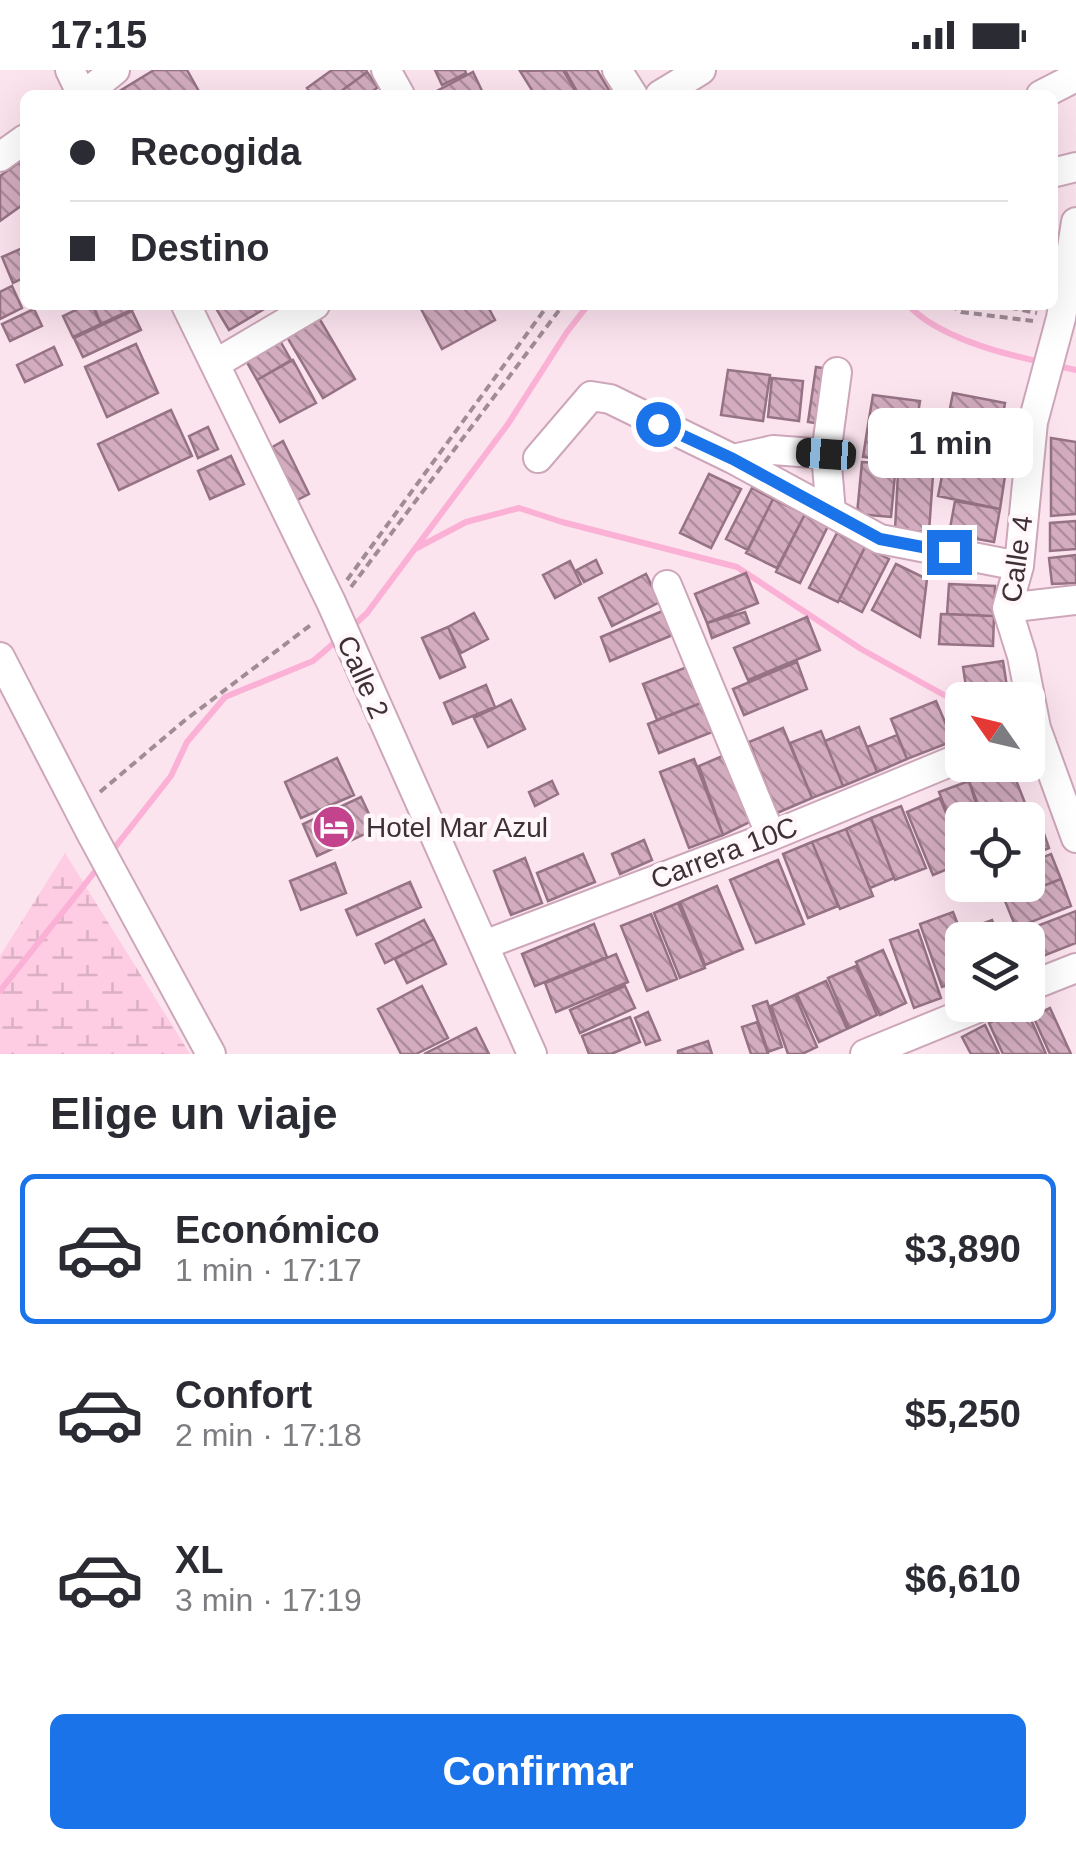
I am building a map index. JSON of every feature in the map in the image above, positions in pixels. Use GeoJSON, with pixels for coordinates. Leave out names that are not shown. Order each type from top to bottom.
{"type":"FeatureCollection","features":[{"type":"Feature","properties":{"kind":"street"},"geometry":{"type":"LineString","coordinates":[[89,90],[115,70]]}},
{"type":"Feature","properties":{"kind":"street"},"geometry":{"type":"LineString","coordinates":[[668,90],[701,70]]}},
{"type":"Feature","properties":{"kind":"street"},"geometry":{"type":"LineString","coordinates":[[1051,90],[1076,77]]}},
{"type":"Feature","properties":{"kind":"street"},"geometry":{"type":"LineString","coordinates":[[0,157],[20,142]]}},
{"type":"Feature","properties":{"kind":"street","name":"Calle 4"},"geometry":{"type":"LineString","coordinates":[[1026,682],[1022,656],[1006,608],[1018,566],[1033,422],[1059,324],[1076,222]]}},
{"type":"Feature","properties":{"kind":"street","name":"Calle 2"},"geometry":{"type":"LineString","coordinates":[[188,310],[334,611],[532,1054]]}},
{"type":"Feature","properties":{"kind":"street"},"geometry":{"type":"LineString","coordinates":[[215,364],[307,310]]}},
{"type":"Feature","properties":{"kind":"street"},"geometry":{"type":"LineString","coordinates":[[831,512],[826,454],[837,372]]}},
{"type":"Feature","properties":{"kind":"street"},"geometry":{"type":"LineString","coordinates":[[538,458],[591,396],[610,400],[733,459],[880,539],[1018,566]]}},
{"type":"Feature","properties":{"kind":"street"},"geometry":{"type":"LineString","coordinates":[[733,459],[773,450],[826,454]]}},
{"type":"Feature","properties":{"kind":"street"},"geometry":{"type":"LineString","coordinates":[[667,586],[770,836]]}},
{"type":"Feature","properties":{"kind":"street"},"geometry":{"type":"LineString","coordinates":[[1006,608],[1076,600]]}},
{"type":"Feature","properties":{"kind":"street"},"geometry":{"type":"LineString","coordinates":[[0,658],[211,1054]]}},
{"type":"Feature","properties":{"kind":"street","name":"Calle 4"},"geometry":{"type":"LineString","coordinates":[[1045,756],[1072,827]]}},
{"type":"Feature","properties":{"kind":"street","name":"Carrera 10C"},"geometry":{"type":"LineString","coordinates":[[484,944],[770,836],[945,764]]}},
{"type":"Feature","properties":{"kind":"street"},"geometry":{"type":"LineString","coordinates":[[1045,981],[1076,968]]}},
{"type":"Feature","properties":{"kind":"street"},"geometry":{"type":"LineString","coordinates":[[865,1054],[945,1021]]}},
{"type":"Feature","properties":{"kind":"path"},"geometry":{"type":"LineString","coordinates":[[334,611],[545,310]]}},
{"type":"Feature","properties":{"kind":"path"},"geometry":{"type":"LineString","coordinates":[[958,310],[1059,324]]}},
{"type":"Feature","properties":{"kind":"green space"},"geometry":{"type":"Polygon","coordinates":[[[65,853],[190,1054],[0,1054],[0,956],[65,853]]]}},
{"type":"Feature","properties":{"kind":"building"},"geometry":{"type":"Polygon","coordinates":[[[154,70],[187,70],[198,90],[121,90],[154,70]]]}},
{"type":"Feature","properties":{"kind":"building"},"geometry":{"type":"Polygon","coordinates":[[[332,70],[367,72],[343,90],[307,88],[332,70]]]}},
{"type":"Feature","properties":{"kind":"building"},"geometry":{"type":"Polygon","coordinates":[[[435,70],[465,70],[466,73],[442,85],[435,70]]]}},
{"type":"Feature","properties":{"kind":"building"},"geometry":{"type":"Polygon","coordinates":[[[563,70],[575,90],[532,90],[520,71],[563,70]]]}},
{"type":"Feature","properties":{"kind":"building"},"geometry":{"type":"Polygon","coordinates":[[[565,70],[597,70],[609,90],[576,90],[565,70]]]}},
{"type":"Feature","properties":{"kind":"building"},"geometry":{"type":"Polygon","coordinates":[[[367,72],[378,87],[374,90],[343,90],[367,72]]]}},
{"type":"Feature","properties":{"kind":"building"},"geometry":{"type":"Polygon","coordinates":[[[473,72],[482,90],[439,90],[473,72]]]}},
{"type":"Feature","properties":{"kind":"building"},"geometry":{"type":"Polygon","coordinates":[[[20,162],[20,207],[0,221],[0,176],[20,162]]]}},
{"type":"Feature","properties":{"kind":"building"},"geometry":{"type":"Polygon","coordinates":[[[20,249],[20,280],[13,283],[2,257],[20,249]]]}},
{"type":"Feature","properties":{"kind":"building"},"geometry":{"type":"Polygon","coordinates":[[[12,286],[20,309],[0,319],[0,292],[12,286]]]}},
{"type":"Feature","properties":{"kind":"building"},"geometry":{"type":"Polygon","coordinates":[[[34,310],[42,326],[10,341],[2,324],[34,310]]]}},
{"type":"Feature","properties":{"kind":"building"},"geometry":{"type":"Polygon","coordinates":[[[76,310],[95,310],[101,324],[73,337],[63,316],[76,310]]]}},
{"type":"Feature","properties":{"kind":"building"},"geometry":{"type":"Polygon","coordinates":[[[94,310],[131,310],[101,324],[94,310]]]}},
{"type":"Feature","properties":{"kind":"building"},"geometry":{"type":"Polygon","coordinates":[[[217,310],[263,310],[229,330],[217,310]]]}},
{"type":"Feature","properties":{"kind":"building"},"geometry":{"type":"Polygon","coordinates":[[[422,310],[490,310],[495,320],[442,349],[422,310]]]}},
{"type":"Feature","properties":{"kind":"building"},"geometry":{"type":"Polygon","coordinates":[[[132,311],[141,330],[83,357],[74,338],[132,311]]]}},
{"type":"Feature","properties":{"kind":"building"},"geometry":{"type":"Polygon","coordinates":[[[319,318],[355,379],[323,398],[287,337],[319,318]]]}},
{"type":"Feature","properties":{"kind":"building"},"geometry":{"type":"Polygon","coordinates":[[[279,339],[291,360],[257,380],[245,359],[279,339]]]}},
{"type":"Feature","properties":{"kind":"building"},"geometry":{"type":"Polygon","coordinates":[[[136,344],[158,393],[107,417],[85,367],[136,344]]]}},
{"type":"Feature","properties":{"kind":"building"},"geometry":{"type":"Polygon","coordinates":[[[54,347],[62,365],[25,382],[17,365],[54,347]]]}},
{"type":"Feature","properties":{"kind":"building"},"geometry":{"type":"Polygon","coordinates":[[[293,360],[316,403],[280,422],[257,380],[293,360]]]}},
{"type":"Feature","properties":{"kind":"building"},"geometry":{"type":"Polygon","coordinates":[[[816,367],[836,370],[828,425],[808,422],[816,367]]]}},
{"type":"Feature","properties":{"kind":"building"},"geometry":{"type":"Polygon","coordinates":[[[728,370],[770,375],[763,421],[721,415],[728,370]]]}},
{"type":"Feature","properties":{"kind":"building"},"geometry":{"type":"Polygon","coordinates":[[[772,378],[803,381],[799,421],[768,417],[772,378]]]}},
{"type":"Feature","properties":{"kind":"building"},"geometry":{"type":"Polygon","coordinates":[[[953,393],[1005,403],[999,438],[946,428],[953,393]]]}},
{"type":"Feature","properties":{"kind":"building"},"geometry":{"type":"Polygon","coordinates":[[[873,395],[920,401],[915,432],[868,425],[873,395]]]}},
{"type":"Feature","properties":{"kind":"building"},"geometry":{"type":"Polygon","coordinates":[[[171,410],[192,456],[119,490],[98,444],[171,410]]]}},
{"type":"Feature","properties":{"kind":"building"},"geometry":{"type":"Polygon","coordinates":[[[868,425],[915,432],[911,463],[863,457],[868,425]]]}},
{"type":"Feature","properties":{"kind":"building"},"geometry":{"type":"Polygon","coordinates":[[[208,427],[218,449],[198,458],[189,436],[208,427]]]}},
{"type":"Feature","properties":{"kind":"building"},"geometry":{"type":"Polygon","coordinates":[[[948,433],[999,438],[996,470],[945,465],[948,433]]]}},
{"type":"Feature","properties":{"kind":"building"},"geometry":{"type":"Polygon","coordinates":[[[1051,438],[1076,442],[1076,514],[1051,516],[1051,438]]]}},
{"type":"Feature","properties":{"kind":"building"},"geometry":{"type":"Polygon","coordinates":[[[283,441],[309,494],[295,501],[269,449],[283,441]]]}},
{"type":"Feature","properties":{"kind":"building"},"geometry":{"type":"Polygon","coordinates":[[[231,456],[244,484],[210,499],[198,471],[231,456]]]}},
{"type":"Feature","properties":{"kind":"building"},"geometry":{"type":"Polygon","coordinates":[[[862,462],[896,464],[891,517],[857,514],[862,462]]]}},
{"type":"Feature","properties":{"kind":"building"},"geometry":{"type":"Polygon","coordinates":[[[944,466],[1005,476],[1000,509],[938,496],[944,466]]]}},
{"type":"Feature","properties":{"kind":"building"},"geometry":{"type":"Polygon","coordinates":[[[898,473],[933,475],[929,532],[895,530],[898,473]]]}},
{"type":"Feature","properties":{"kind":"building"},"geometry":{"type":"Polygon","coordinates":[[[709,474],[741,489],[711,548],[680,533],[709,474]]]}},
{"type":"Feature","properties":{"kind":"building"},"geometry":{"type":"Polygon","coordinates":[[[752,488],[773,499],[748,550],[726,539],[752,488]]]}},
{"type":"Feature","properties":{"kind":"building"},"geometry":{"type":"Polygon","coordinates":[[[773,499],[805,514],[777,568],[746,553],[773,499]]]}},
{"type":"Feature","properties":{"kind":"building"},"geometry":{"type":"Polygon","coordinates":[[[955,501],[1000,509],[994,542],[949,534],[955,501]]]}},
{"type":"Feature","properties":{"kind":"building"},"geometry":{"type":"Polygon","coordinates":[[[805,514],[828,526],[800,583],[776,572],[805,514]]]}},
{"type":"Feature","properties":{"kind":"building"},"geometry":{"type":"Polygon","coordinates":[[[1076,521],[1076,549],[1050,551],[1050,523],[1076,521]]]}},
{"type":"Feature","properties":{"kind":"building"},"geometry":{"type":"Polygon","coordinates":[[[837,533],[865,547],[838,602],[809,588],[837,533]]]}},
{"type":"Feature","properties":{"kind":"building"},"geometry":{"type":"Polygon","coordinates":[[[865,547],[889,559],[862,612],[839,600],[865,547]]]}},
{"type":"Feature","properties":{"kind":"building"},"geometry":{"type":"Polygon","coordinates":[[[1076,555],[1076,583],[1052,584],[1049,558],[1076,555]]]}},
{"type":"Feature","properties":{"kind":"building"},"geometry":{"type":"Polygon","coordinates":[[[596,560],[602,573],[584,582],[577,570],[596,560]]]}},
{"type":"Feature","properties":{"kind":"building"},"geometry":{"type":"Polygon","coordinates":[[[570,561],[581,584],[555,598],[543,575],[570,561]]]}},
{"type":"Feature","properties":{"kind":"building"},"geometry":{"type":"Polygon","coordinates":[[[896,564],[927,579],[920,637],[872,610],[896,564]]]}},
{"type":"Feature","properties":{"kind":"building"},"geometry":{"type":"Polygon","coordinates":[[[746,573],[758,603],[707,623],[695,594],[746,573]]]}},
{"type":"Feature","properties":{"kind":"building"},"geometry":{"type":"Polygon","coordinates":[[[646,574],[660,602],[612,626],[599,598],[646,574]]]}},
{"type":"Feature","properties":{"kind":"building"},"geometry":{"type":"Polygon","coordinates":[[[949,584],[995,586],[994,616],[947,614],[949,584]]]}},
{"type":"Feature","properties":{"kind":"building"},"geometry":{"type":"Polygon","coordinates":[[[665,610],[675,634],[610,661],[601,637],[665,610]]]}},
{"type":"Feature","properties":{"kind":"building"},"geometry":{"type":"Polygon","coordinates":[[[745,612],[749,623],[712,638],[707,623],[745,612]]]}},
{"type":"Feature","properties":{"kind":"building"},"geometry":{"type":"Polygon","coordinates":[[[474,613],[488,639],[461,653],[448,627],[474,613]]]}},
{"type":"Feature","properties":{"kind":"building"},"geometry":{"type":"Polygon","coordinates":[[[941,614],[994,616],[993,646],[939,644],[941,614]]]}},
{"type":"Feature","properties":{"kind":"building"},"geometry":{"type":"Polygon","coordinates":[[[807,617],[820,650],[748,680],[734,648],[807,617]]]}},
{"type":"Feature","properties":{"kind":"building"},"geometry":{"type":"Polygon","coordinates":[[[448,627],[465,667],[440,678],[422,638],[448,627]]]}},
{"type":"Feature","properties":{"kind":"building"},"geometry":{"type":"Polygon","coordinates":[[[1003,661],[1006,682],[965,682],[963,667],[1003,661]]]}},
{"type":"Feature","properties":{"kind":"building"},"geometry":{"type":"Polygon","coordinates":[[[797,662],[807,689],[744,715],[733,689],[797,662]]]}},
{"type":"Feature","properties":{"kind":"building"},"geometry":{"type":"Polygon","coordinates":[[[687,667],[701,703],[657,720],[643,684],[687,667]]]}},
{"type":"Feature","properties":{"kind":"building"},"geometry":{"type":"Polygon","coordinates":[[[486,685],[495,707],[453,724],[444,703],[486,685]]]}},
{"type":"Feature","properties":{"kind":"building"},"geometry":{"type":"Polygon","coordinates":[[[511,700],[525,729],[488,747],[474,718],[511,700]]]}},
{"type":"Feature","properties":{"kind":"building"},"geometry":{"type":"Polygon","coordinates":[[[936,701],[945,722],[945,744],[907,759],[891,719],[936,701]]]}},
{"type":"Feature","properties":{"kind":"building"},"geometry":{"type":"Polygon","coordinates":[[[701,703],[712,732],[659,753],[648,724],[701,703]]]}},
{"type":"Feature","properties":{"kind":"building"},"geometry":{"type":"Polygon","coordinates":[[[859,727],[877,772],[843,786],[825,741],[859,727]]]}},
{"type":"Feature","properties":{"kind":"building"},"geometry":{"type":"Polygon","coordinates":[[[783,728],[812,798],[777,813],[749,742],[783,728]]]}},
{"type":"Feature","properties":{"kind":"building"},"geometry":{"type":"Polygon","coordinates":[[[821,731],[843,786],[812,798],[790,743],[821,731]]]}},
{"type":"Feature","properties":{"kind":"building"},"geometry":{"type":"Polygon","coordinates":[[[897,735],[907,759],[877,772],[867,747],[897,735]]]}},
{"type":"Feature","properties":{"kind":"building"},"geometry":{"type":"Polygon","coordinates":[[[725,755],[752,821],[723,835],[699,766],[725,755]]]}},
{"type":"Feature","properties":{"kind":"building"},"geometry":{"type":"Polygon","coordinates":[[[337,758],[354,795],[301,818],[285,782],[337,758]]]}},
{"type":"Feature","properties":{"kind":"building"},"geometry":{"type":"Polygon","coordinates":[[[694,759],[723,835],[689,848],[660,772],[694,759]]]}},
{"type":"Feature","properties":{"kind":"building"},"geometry":{"type":"Polygon","coordinates":[[[552,781],[558,794],[535,806],[529,792],[552,781]]]}},
{"type":"Feature","properties":{"kind":"building"},"geometry":{"type":"Polygon","coordinates":[[[969,782],[1017,782],[1025,802],[977,802],[969,782]]]}},
{"type":"Feature","properties":{"kind":"building"},"geometry":{"type":"Polygon","coordinates":[[[969,782],[975,802],[945,802],[945,808],[939,792],[969,782]]]}},
{"type":"Feature","properties":{"kind":"building"},"geometry":{"type":"Polygon","coordinates":[[[361,797],[376,829],[317,856],[303,824],[361,797]]]}},
{"type":"Feature","properties":{"kind":"building"},"geometry":{"type":"Polygon","coordinates":[[[940,798],[945,810],[945,870],[933,875],[907,812],[940,798]]]}},
{"type":"Feature","properties":{"kind":"building"},"geometry":{"type":"Polygon","coordinates":[[[901,806],[926,868],[895,880],[871,818],[901,806]]]}},
{"type":"Feature","properties":{"kind":"building"},"geometry":{"type":"Polygon","coordinates":[[[871,818],[894,878],[870,888],[846,829],[871,818]]]}},
{"type":"Feature","properties":{"kind":"building"},"geometry":{"type":"Polygon","coordinates":[[[846,829],[873,896],[840,909],[812,842],[846,829]]]}},
{"type":"Feature","properties":{"kind":"building"},"geometry":{"type":"Polygon","coordinates":[[[644,840],[652,860],[620,874],[612,854],[644,840]]]}},
{"type":"Feature","properties":{"kind":"building"},"geometry":{"type":"Polygon","coordinates":[[[812,842],[838,906],[808,918],[783,854],[812,842]]]}},
{"type":"Feature","properties":{"kind":"building"},"geometry":{"type":"Polygon","coordinates":[[[583,854],[595,882],[548,901],[537,873],[583,854]]]}},
{"type":"Feature","properties":{"kind":"building"},"geometry":{"type":"Polygon","coordinates":[[[1051,854],[1061,879],[1045,885],[1045,856],[1051,854]]]}},
{"type":"Feature","properties":{"kind":"building"},"geometry":{"type":"Polygon","coordinates":[[[525,858],[542,903],[511,915],[494,871],[525,858]]]}},
{"type":"Feature","properties":{"kind":"building"},"geometry":{"type":"Polygon","coordinates":[[[778,860],[804,924],[756,943],[730,880],[778,860]]]}},
{"type":"Feature","properties":{"kind":"building"},"geometry":{"type":"Polygon","coordinates":[[[335,863],[346,893],[301,910],[290,881],[335,863]]]}},
{"type":"Feature","properties":{"kind":"building"},"geometry":{"type":"Polygon","coordinates":[[[1061,879],[1071,906],[1031,922],[1014,922],[1005,902],[1045,902],[1045,885],[1061,879]]]}},
{"type":"Feature","properties":{"kind":"building"},"geometry":{"type":"Polygon","coordinates":[[[410,882],[421,907],[357,935],[346,910],[410,882]]]}},
{"type":"Feature","properties":{"kind":"building"},"geometry":{"type":"Polygon","coordinates":[[[717,886],[743,949],[705,965],[680,902],[717,886]]]}},
{"type":"Feature","properties":{"kind":"building"},"geometry":{"type":"Polygon","coordinates":[[[678,903],[705,968],[680,978],[654,913],[678,903]]]}},
{"type":"Feature","properties":{"kind":"building"},"geometry":{"type":"Polygon","coordinates":[[[1076,911],[1076,943],[1045,955],[1045,923],[1076,911]]]}},
{"type":"Feature","properties":{"kind":"building"},"geometry":{"type":"Polygon","coordinates":[[[953,912],[957,922],[945,922],[945,986],[942,987],[920,924],[953,912]]]}},
{"type":"Feature","properties":{"kind":"building"},"geometry":{"type":"Polygon","coordinates":[[[651,914],[677,979],[647,991],[621,926],[651,914]]]}},
{"type":"Feature","properties":{"kind":"building"},"geometry":{"type":"Polygon","coordinates":[[[424,920],[434,939],[385,963],[376,944],[424,920]]]}},
{"type":"Feature","properties":{"kind":"building"},"geometry":{"type":"Polygon","coordinates":[[[594,924],[607,957],[535,986],[522,954],[594,924]]]}},
{"type":"Feature","properties":{"kind":"building"},"geometry":{"type":"Polygon","coordinates":[[[918,930],[941,998],[914,1008],[890,940],[918,930]]]}},
{"type":"Feature","properties":{"kind":"building"},"geometry":{"type":"Polygon","coordinates":[[[434,939],[446,964],[407,983],[395,959],[434,939]]]}},
{"type":"Feature","properties":{"kind":"building"},"geometry":{"type":"Polygon","coordinates":[[[883,950],[906,1003],[880,1015],[856,962],[883,950]]]}},
{"type":"Feature","properties":{"kind":"building"},"geometry":{"type":"Polygon","coordinates":[[[616,954],[628,982],[556,1012],[545,983],[616,954]]]}},
{"type":"Feature","properties":{"kind":"building"},"geometry":{"type":"Polygon","coordinates":[[[856,966],[877,1015],[849,1028],[828,978],[856,966]]]}},
{"type":"Feature","properties":{"kind":"building"},"geometry":{"type":"Polygon","coordinates":[[[826,981],[847,1029],[819,1042],[797,994],[826,981]]]}},
{"type":"Feature","properties":{"kind":"building"},"geometry":{"type":"Polygon","coordinates":[[[422,986],[448,1038],[416,1054],[401,1054],[378,1009],[422,986]]]}},
{"type":"Feature","properties":{"kind":"building"},"geometry":{"type":"Polygon","coordinates":[[[625,986],[635,1008],[580,1033],[570,1010],[625,986]]]}},
{"type":"Feature","properties":{"kind":"building"},"geometry":{"type":"Polygon","coordinates":[[[795,995],[817,1047],[802,1054],[788,1054],[771,1006],[795,995]]]}},
{"type":"Feature","properties":{"kind":"building"},"geometry":{"type":"Polygon","coordinates":[[[767,1001],[782,1047],[768,1052],[753,1006],[767,1001]]]}},
{"type":"Feature","properties":{"kind":"building"},"geometry":{"type":"Polygon","coordinates":[[[1050,1008],[1071,1054],[1050,1054],[1036,1022],[1045,1022],[1045,1010],[1050,1008]]]}},
{"type":"Feature","properties":{"kind":"building"},"geometry":{"type":"Polygon","coordinates":[[[648,1012],[660,1040],[646,1045],[635,1018],[648,1012]]]}},
{"type":"Feature","properties":{"kind":"building"},"geometry":{"type":"Polygon","coordinates":[[[630,1017],[640,1042],[611,1054],[589,1054],[582,1036],[630,1017]]]}},
{"type":"Feature","properties":{"kind":"building"},"geometry":{"type":"Polygon","coordinates":[[[757,1022],[768,1054],[751,1054],[742,1027],[757,1022]]]}},
{"type":"Feature","properties":{"kind":"building"},"geometry":{"type":"Polygon","coordinates":[[[1032,1022],[1046,1054],[1003,1054],[989,1023],[1032,1022]]]}},
{"type":"Feature","properties":{"kind":"building"},"geometry":{"type":"Polygon","coordinates":[[[985,1025],[999,1054],[971,1054],[962,1037],[985,1025]]]}},
{"type":"Feature","properties":{"kind":"building"},"geometry":{"type":"Polygon","coordinates":[[[476,1028],[489,1054],[424,1054],[476,1028]]]}},
{"type":"Feature","properties":{"kind":"building"},"geometry":{"type":"Polygon","coordinates":[[[708,1041],[712,1054],[678,1054],[678,1051],[708,1041]]]}},
{"type":"Feature","properties":{"kind":"waterway"},"geometry":{"type":"LineString","coordinates":[[353,626],[367,613],[508,424],[584,310]]}},
{"type":"Feature","properties":{"kind":"waterway"},"geometry":{"type":"LineString","coordinates":[[914,310],[952,335],[1041,362]]}},
{"type":"Feature","properties":{"kind":"waterway"},"geometry":{"type":"LineString","coordinates":[[1058,366],[1076,370]]}},
{"type":"Feature","properties":{"kind":"waterway"},"geometry":{"type":"LineString","coordinates":[[415,549],[466,522],[519,508],[737,567],[861,649],[945,696]]}},
{"type":"Feature","properties":{"kind":"waterway"},"geometry":{"type":"LineString","coordinates":[[112,851],[171,776],[187,742],[225,697],[313,661],[340,638]]}},
{"type":"Feature","properties":{"kind":"waterway"},"geometry":{"type":"LineString","coordinates":[[0,991],[101,864]]}},
{"type":"Feature","properties":{"kind":"place","name":"Hotel Mar Azul"},"geometry":{"type":"Point","coordinates":[334,827]}},
{"type":"Feature","properties":{"kind":"route"},"geometry":{"type":"LineString","coordinates":[[658,424],[733,459],[880,539],[949,552]]}}]}
